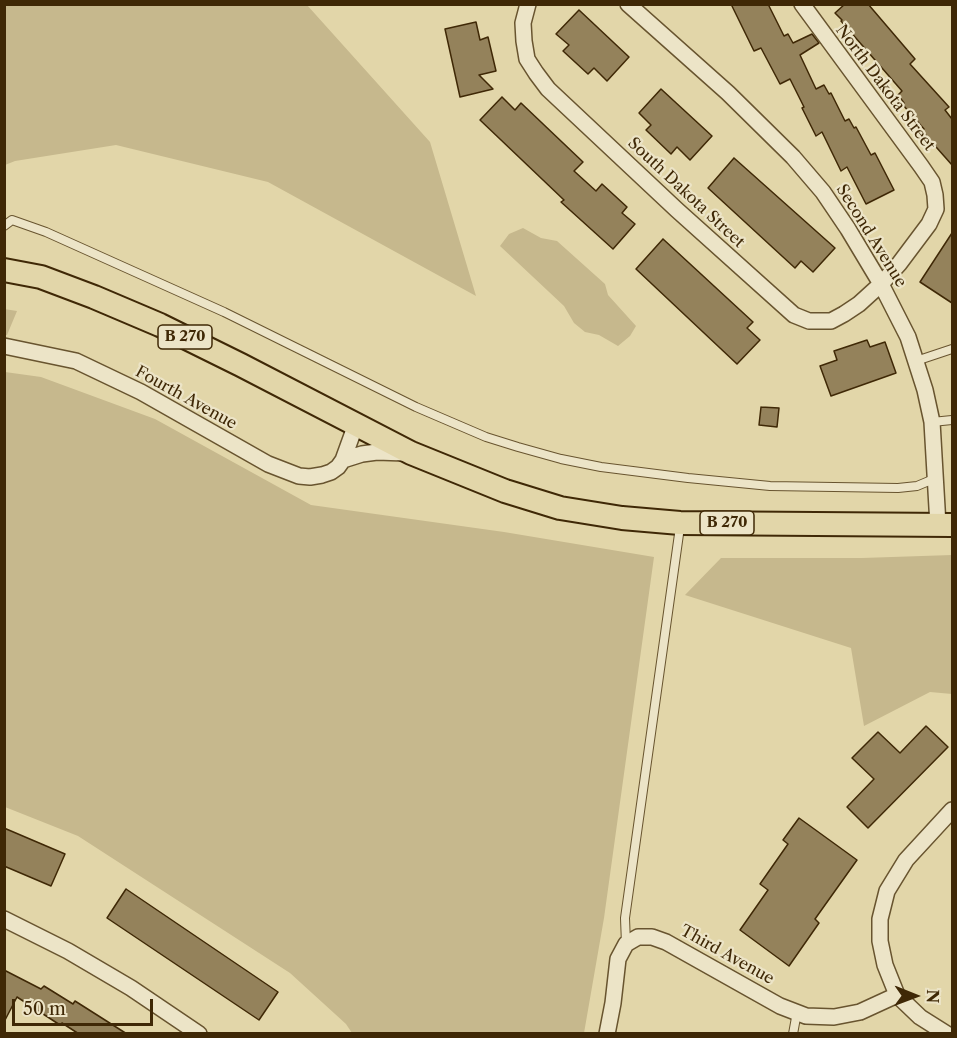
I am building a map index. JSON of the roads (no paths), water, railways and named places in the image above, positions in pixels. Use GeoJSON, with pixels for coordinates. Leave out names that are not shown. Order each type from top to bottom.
{"type":"FeatureCollection","features":[{"type":"Feature","properties":{"kind":"main road","name":"B 270"},"geometry":{"type":"LineString","coordinates":[[4,270],[41,277],[160,325],[241,364],[411,453],[505,491],[560,508],[622,518],[680,522],[945,525]]}},
{"type":"Feature","properties":{"kind":"street","name":"South Dakota Street"},"geometry":{"type":"LineString","coordinates":[[528,4],[524,22],[527,58],[548,89],[677,210],[794,315],[809,321],[831,321],[859,304],[881,284]]}},
{"type":"Feature","properties":{"kind":"street","name":"Second Avenue"},"geometry":{"type":"LineString","coordinates":[[628,4],[720,86],[793,157],[823,192],[849,229],[908,337],[916,361],[932,422],[936,478],[945,525]]}},
{"type":"Feature","properties":{"kind":"street","name":"North Dakota Street"},"geometry":{"type":"LineString","coordinates":[[802,4],[932,182],[936,209],[929,224],[881,284]]}},
{"type":"Feature","properties":{"kind":"street","name":"Fourth Avenue"},"geometry":{"type":"LineString","coordinates":[[4,346],[76,362],[141,392],[268,464],[298,476],[310,477],[330,472],[343,459],[362,454],[411,453]]}},
{"type":"Feature","properties":{"kind":"street"},"geometry":{"type":"LineString","coordinates":[[343,459],[356,424]]}},
{"type":"Feature","properties":{"kind":"street"},"geometry":{"type":"LineString","coordinates":[[947,1034],[920,1017],[897,995],[885,964],[880,941],[880,919],[887,891],[906,860],[952,810]]}},
{"type":"Feature","properties":{"kind":"street"},"geometry":{"type":"LineString","coordinates":[[4,919],[68,951],[131,988],[200,1034]]}},
{"type":"Feature","properties":{"kind":"street","name":"Third Avenue"},"geometry":{"type":"LineString","coordinates":[[626,944],[638,937],[652,937],[666,942],[780,1006],[806,1016],[834,1017],[860,1012],[897,995]]}},
{"type":"Feature","properties":{"kind":"street"},"geometry":{"type":"LineString","coordinates":[[607,1034],[618,959],[626,944]]}},
{"type":"Feature","properties":{"kind":"lane"},"geometry":{"type":"LineString","coordinates":[[4,226],[12,220],[46,232],[224,312],[416,407],[486,437],[561,459],[601,467],[770,486],[898,488],[917,486],[936,478]]}},
{"type":"Feature","properties":{"kind":"lane"},"geometry":{"type":"LineString","coordinates":[[916,361],[952,349]]}},
{"type":"Feature","properties":{"kind":"lane"},"geometry":{"type":"LineString","coordinates":[[932,422],[952,420]]}},
{"type":"Feature","properties":{"kind":"lane"},"geometry":{"type":"LineString","coordinates":[[626,944],[625,918],[680,522]]}},
{"type":"Feature","properties":{"kind":"lane"},"geometry":{"type":"LineString","coordinates":[[793,1034],[797,1012]]}}]}
